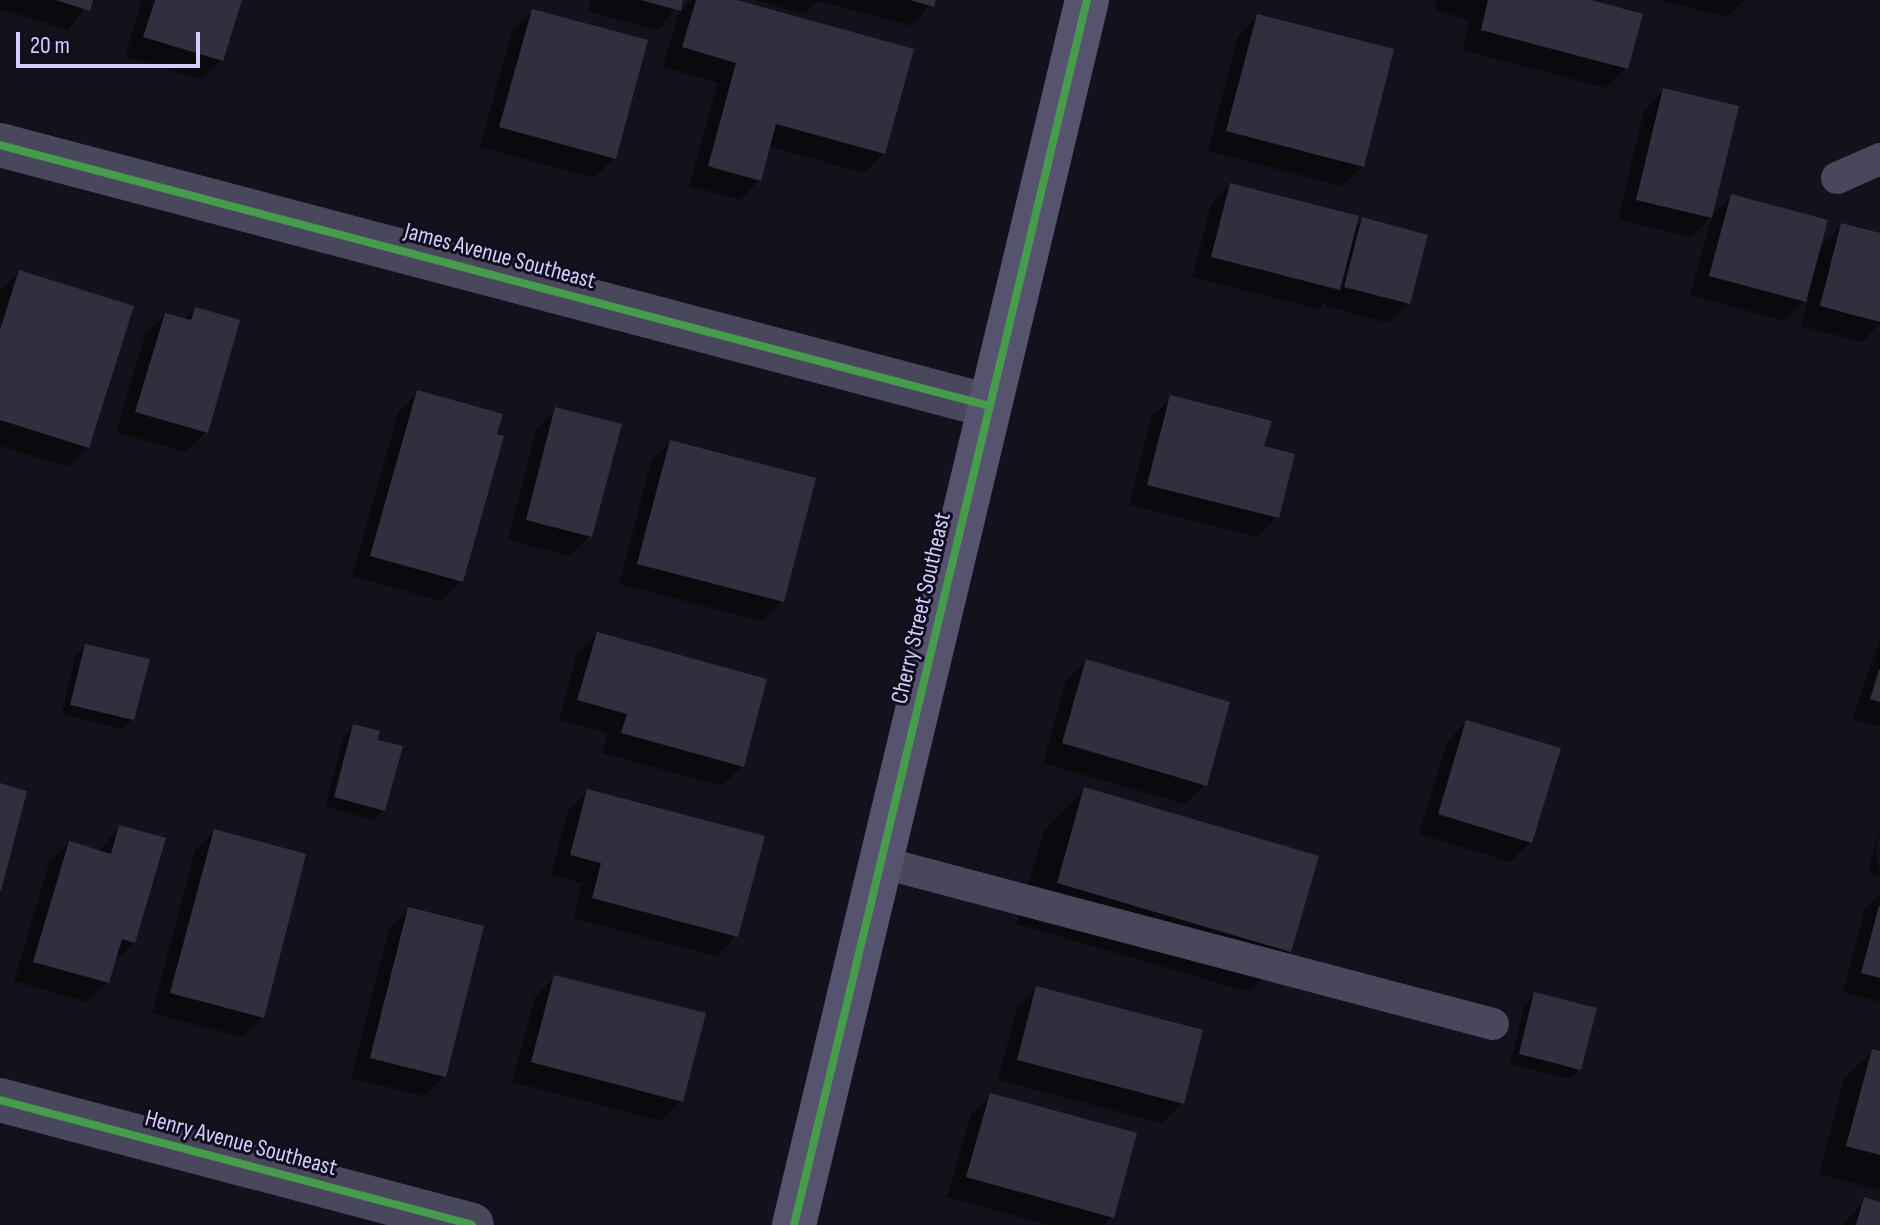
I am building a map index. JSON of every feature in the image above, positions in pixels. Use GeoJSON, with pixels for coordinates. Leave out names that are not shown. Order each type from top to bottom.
{"type":"FeatureCollection","features":[{"type":"Feature","properties":{"kind":"street","name":"Cherry Street Southeast"},"geometry":{"type":"LineString","coordinates":[[794,1225],[1087,0]]}},
{"type":"Feature","properties":{"kind":"street","name":"James Avenue Southeast"},"geometry":{"type":"LineString","coordinates":[[0,145],[989,406]]}},
{"type":"Feature","properties":{"kind":"street","name":"Henry Avenue Southeast"},"geometry":{"type":"LineString","coordinates":[[0,1100],[472,1225]]}},
{"type":"Feature","properties":{"kind":"lane"},"geometry":{"type":"LineString","coordinates":[[1837,178],[1880,159]]}},
{"type":"Feature","properties":{"kind":"lane"},"geometry":{"type":"LineString","coordinates":[[880,862],[1493,1024]]}},
{"type":"Feature","properties":{"kind":"building"},"geometry":{"type":"Polygon","coordinates":[[[56,0],[93,0],[90,11],[56,0]]]}},
{"type":"Feature","properties":{"kind":"building"},"geometry":{"type":"Polygon","coordinates":[[[155,0],[242,0],[223,61],[143,37],[155,0]]]}},
{"type":"Feature","properties":{"kind":"building"},"geometry":{"type":"Polygon","coordinates":[[[641,0],[683,0],[681,11],[641,0]]]}},
{"type":"Feature","properties":{"kind":"building"},"geometry":{"type":"Polygon","coordinates":[[[696,0],[737,0],[914,49],[885,154],[776,124],[761,181],[708,166],[736,63],[682,47],[696,0]]]}},
{"type":"Feature","properties":{"kind":"building"},"geometry":{"type":"Polygon","coordinates":[[[910,0],[936,0],[934,7],[910,0]]]}},
{"type":"Feature","properties":{"kind":"building"},"geometry":{"type":"Polygon","coordinates":[[[1488,0],[1591,0],[1643,14],[1628,69],[1481,30],[1488,0]]]}},
{"type":"Feature","properties":{"kind":"building"},"geometry":{"type":"Polygon","coordinates":[[[532,9],[648,40],[616,159],[499,127],[532,9]]]}},
{"type":"Feature","properties":{"kind":"building"},"geometry":{"type":"Polygon","coordinates":[[[1257,14],[1394,49],[1364,167],[1226,131],[1257,14]]]}},
{"type":"Feature","properties":{"kind":"building"},"geometry":{"type":"Polygon","coordinates":[[[1663,88],[1739,106],[1712,218],[1636,200],[1663,88]]]}},
{"type":"Feature","properties":{"kind":"building"},"geometry":{"type":"Polygon","coordinates":[[[1230,183],[1359,216],[1340,290],[1211,257],[1230,183]]]}},
{"type":"Feature","properties":{"kind":"building"},"geometry":{"type":"Polygon","coordinates":[[[1731,194],[1828,220],[1806,302],[1709,276],[1731,194]]]}},
{"type":"Feature","properties":{"kind":"building"},"geometry":{"type":"Polygon","coordinates":[[[1362,217],[1428,235],[1410,304],[1344,287],[1362,217]]]}},
{"type":"Feature","properties":{"kind":"building"},"geometry":{"type":"Polygon","coordinates":[[[1841,223],[1880,233],[1880,322],[1820,306],[1841,223]]]}},
{"type":"Feature","properties":{"kind":"building"},"geometry":{"type":"Polygon","coordinates":[[[19,270],[134,306],[89,448],[0,420],[0,330],[19,270]]]}},
{"type":"Feature","properties":{"kind":"building"},"geometry":{"type":"Polygon","coordinates":[[[195,307],[240,320],[208,433],[135,412],[165,313],[191,320],[195,307]]]}},
{"type":"Feature","properties":{"kind":"building"},"geometry":{"type":"Polygon","coordinates":[[[417,390],[503,414],[497,434],[504,436],[463,582],[370,556],[417,390]]]}},
{"type":"Feature","properties":{"kind":"building"},"geometry":{"type":"Polygon","coordinates":[[[1170,395],[1272,421],[1264,446],[1295,454],[1279,518],[1147,485],[1170,395]]]}},
{"type":"Feature","properties":{"kind":"building"},"geometry":{"type":"Polygon","coordinates":[[[555,407],[622,424],[592,537],[526,520],[555,407]]]}},
{"type":"Feature","properties":{"kind":"building"},"geometry":{"type":"Polygon","coordinates":[[[670,440],[816,478],[784,602],[637,564],[670,440]]]}},
{"type":"Feature","properties":{"kind":"building"},"geometry":{"type":"Polygon","coordinates":[[[597,632],[767,679],[744,767],[621,733],[627,714],[577,700],[597,632]]]}},
{"type":"Feature","properties":{"kind":"building"},"geometry":{"type":"Polygon","coordinates":[[[85,644],[150,659],[134,720],[70,705],[85,644]]]}},
{"type":"Feature","properties":{"kind":"building"},"geometry":{"type":"Polygon","coordinates":[[[1086,659],[1230,702],[1207,786],[1062,743],[1086,659]]]}},
{"type":"Feature","properties":{"kind":"building"},"geometry":{"type":"Polygon","coordinates":[[[1880,670],[1880,702],[1870,699],[1880,670]]]}},
{"type":"Feature","properties":{"kind":"building"},"geometry":{"type":"Polygon","coordinates":[[[1466,720],[1561,748],[1532,843],[1438,814],[1466,720]]]}},
{"type":"Feature","properties":{"kind":"building"},"geometry":{"type":"Polygon","coordinates":[[[353,724],[380,731],[378,740],[403,746],[385,811],[334,797],[353,724]]]}},
{"type":"Feature","properties":{"kind":"building"},"geometry":{"type":"Polygon","coordinates":[[[0,783],[27,791],[1,891],[0,890],[0,783]]]}},
{"type":"Feature","properties":{"kind":"building"},"geometry":{"type":"Polygon","coordinates":[[[1084,787],[1319,856],[1291,952],[1057,883],[1084,787]]]}},
{"type":"Feature","properties":{"kind":"building"},"geometry":{"type":"Polygon","coordinates":[[[587,789],[765,836],[738,937],[592,898],[601,863],[570,855],[587,789]]]}},
{"type":"Feature","properties":{"kind":"building"},"geometry":{"type":"Polygon","coordinates":[[[119,825],[166,838],[135,943],[122,939],[109,983],[33,962],[69,841],[111,854],[119,825]]]}},
{"type":"Feature","properties":{"kind":"building"},"geometry":{"type":"Polygon","coordinates":[[[214,829],[306,854],[264,1018],[170,993],[214,829]]]}},
{"type":"Feature","properties":{"kind":"building"},"geometry":{"type":"Polygon","coordinates":[[[1880,906],[1880,978],[1861,973],[1880,906]]]}},
{"type":"Feature","properties":{"kind":"building"},"geometry":{"type":"Polygon","coordinates":[[[408,907],[484,926],[446,1077],[370,1058],[408,907]]]}},
{"type":"Feature","properties":{"kind":"building"},"geometry":{"type":"Polygon","coordinates":[[[554,975],[706,1013],[683,1102],[531,1062],[554,975]]]}},
{"type":"Feature","properties":{"kind":"building"},"geometry":{"type":"Polygon","coordinates":[[[1036,986],[1203,1030],[1184,1104],[1017,1060],[1036,986]]]}},
{"type":"Feature","properties":{"kind":"building"},"geometry":{"type":"Polygon","coordinates":[[[1534,992],[1597,1008],[1581,1070],[1519,1054],[1534,992]]]}},
{"type":"Feature","properties":{"kind":"building"},"geometry":{"type":"Polygon","coordinates":[[[1872,1049],[1880,1051],[1880,1155],[1846,1146],[1872,1049]]]}},
{"type":"Feature","properties":{"kind":"building"},"geometry":{"type":"Polygon","coordinates":[[[990,1093],[1137,1133],[1114,1218],[966,1177],[990,1093]]]}},
{"type":"Feature","properties":{"kind":"building"},"geometry":{"type":"Polygon","coordinates":[[[1864,1197],[1880,1202],[1880,1225],[1856,1225],[1864,1197]]]}},
{"type":"Feature","properties":{"kind":"cycle path"},"geometry":{"type":"LineString","coordinates":[[794,1225],[1087,0]]}},
{"type":"Feature","properties":{"kind":"cycle path"},"geometry":{"type":"LineString","coordinates":[[0,145],[989,406]]}},
{"type":"Feature","properties":{"kind":"cycle path"},"geometry":{"type":"LineString","coordinates":[[0,1100],[472,1225]]}}]}
